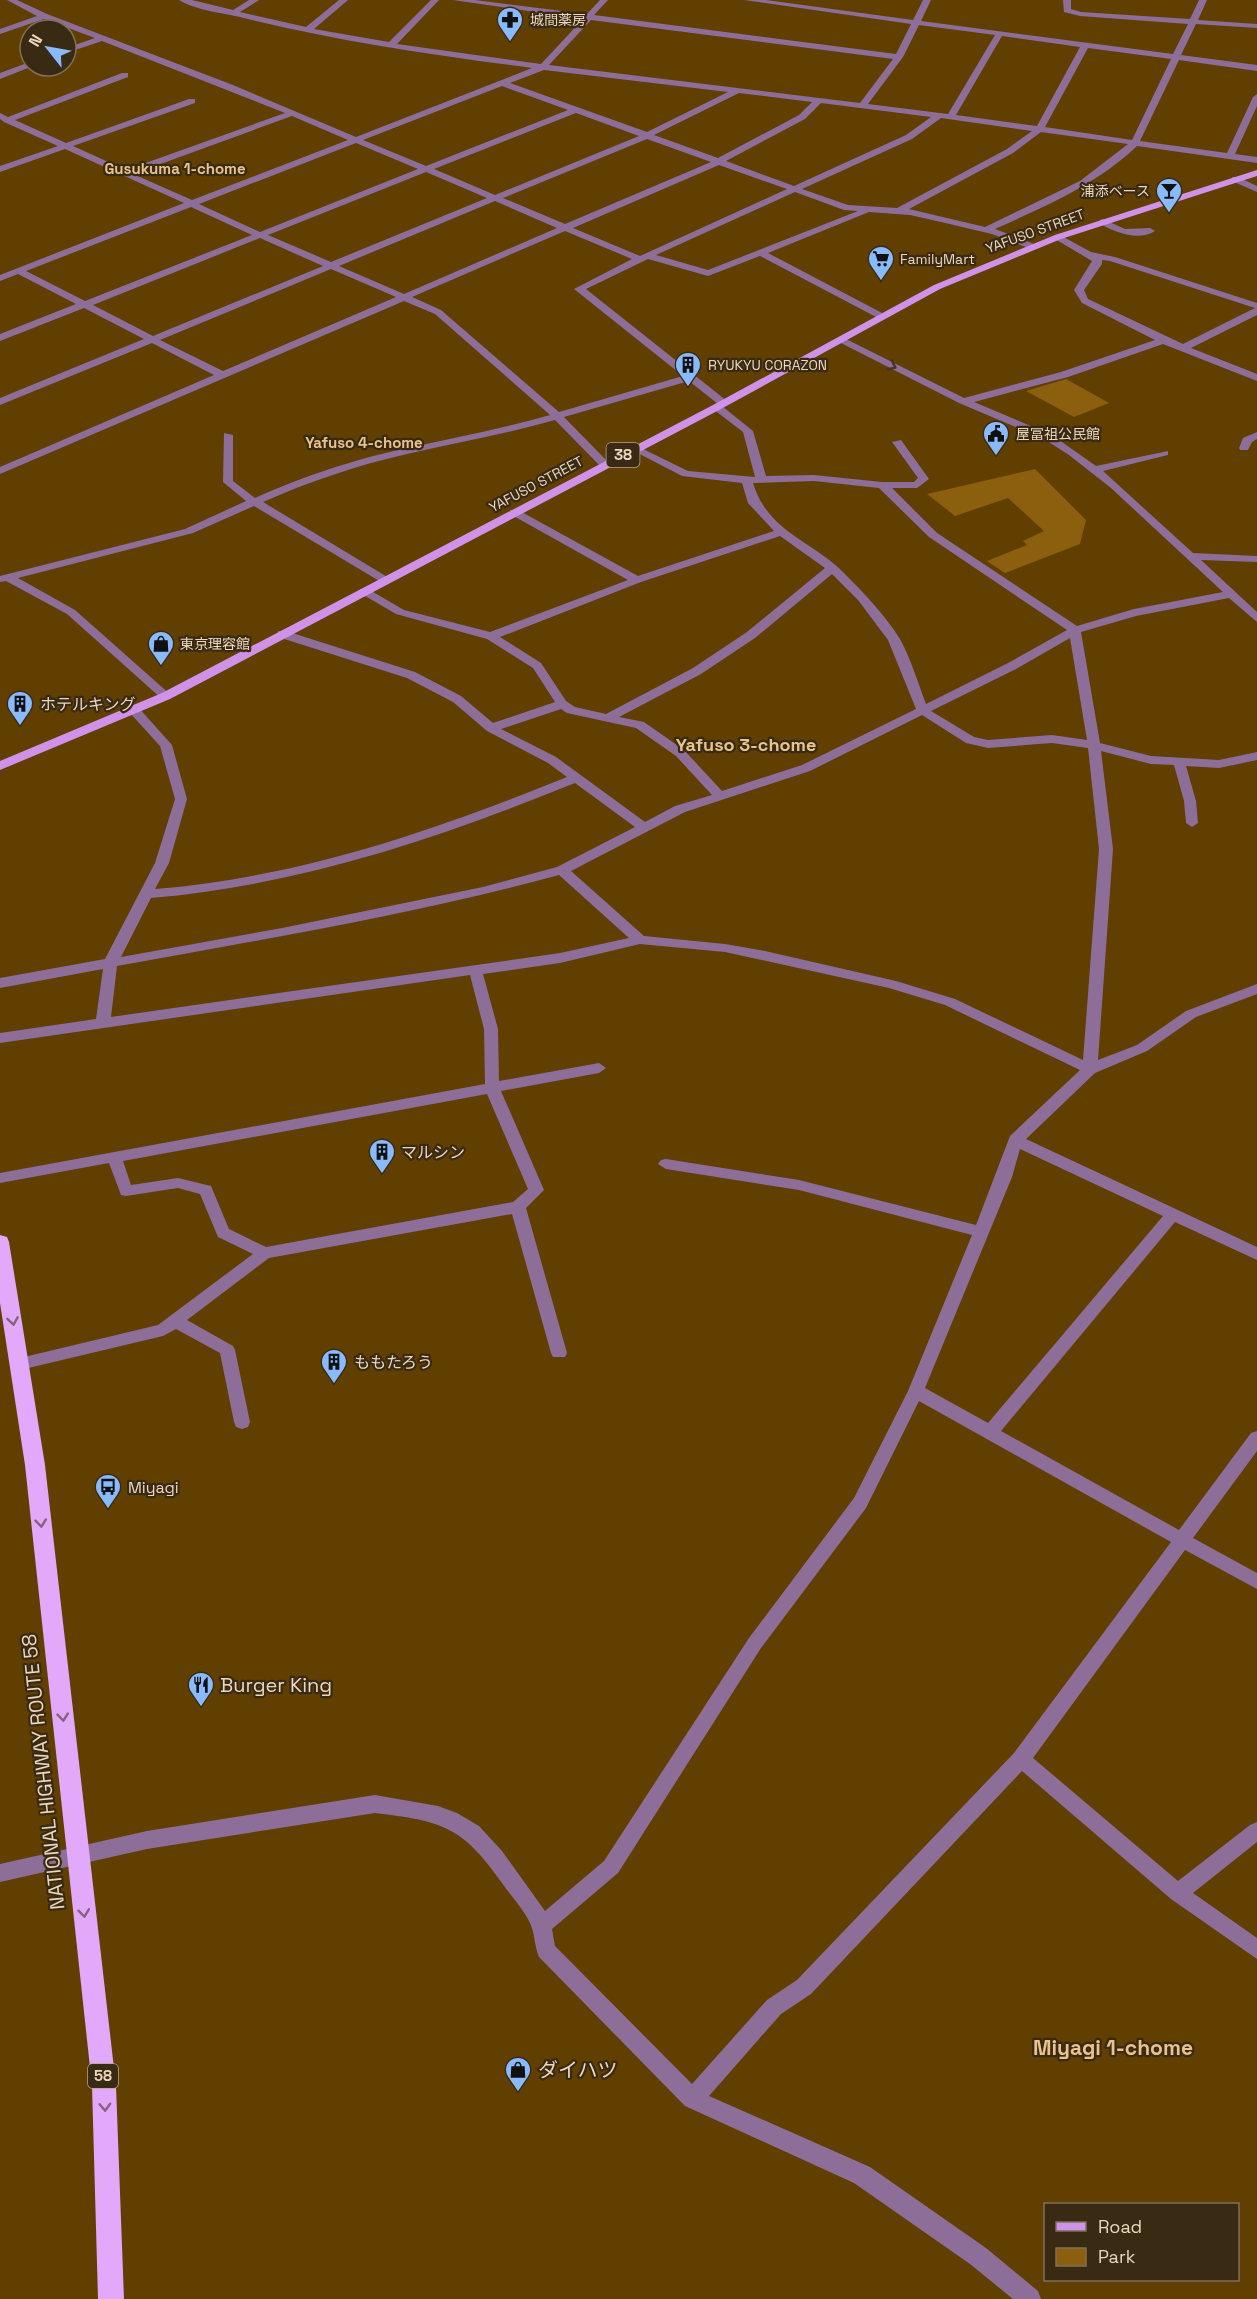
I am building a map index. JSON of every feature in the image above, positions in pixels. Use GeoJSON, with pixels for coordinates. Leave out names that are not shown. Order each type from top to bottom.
{"type":"FeatureCollection","features":[{"type":"Feature","properties":{"kind":"highway","name":"NATIONAL HIGHWAY ROUTE 58"},"geometry":{"type":"LineString","coordinates":[[0,1242],[35,1465],[104,2086],[111,2299]]}},
{"type":"Feature","properties":{"kind":"main road","name":"YAFUSO STREET"},"geometry":{"type":"LineString","coordinates":[[0,766],[166,696],[947,283],[1031,246],[1257,173]]}},
{"type":"Feature","properties":{"kind":"street"},"geometry":{"type":"LineString","coordinates":[[11,0],[44,16],[231,87],[563,228],[643,257],[708,273],[871,210]]}},
{"type":"Feature","properties":{"kind":"street"},"geometry":{"type":"LineString","coordinates":[[183,0],[306,31],[390,46],[543,67],[863,104],[1257,160]]}},
{"type":"Feature","properties":{"kind":"street"},"geometry":{"type":"LineString","coordinates":[[232,14],[255,0]]}},
{"type":"Feature","properties":{"kind":"street"},"geometry":{"type":"LineString","coordinates":[[306,31],[344,0]]}},
{"type":"Feature","properties":{"kind":"street"},"geometry":{"type":"LineString","coordinates":[[390,46],[435,0]]}},
{"type":"Feature","properties":{"kind":"street"},"geometry":{"type":"LineString","coordinates":[[457,0],[899,57]]}},
{"type":"Feature","properties":{"kind":"street"},"geometry":{"type":"LineString","coordinates":[[0,278],[505,84],[543,67],[604,0]]}},
{"type":"Feature","properties":{"kind":"street"},"geometry":{"type":"LineString","coordinates":[[748,0],[1257,68]]}},
{"type":"Feature","properties":{"kind":"street"},"geometry":{"type":"LineString","coordinates":[[863,104],[899,57],[927,0]]}},
{"type":"Feature","properties":{"kind":"street"},"geometry":{"type":"LineString","coordinates":[[1067,0],[1067,10],[1080,14],[1257,26]]}},
{"type":"Feature","properties":{"kind":"street"},"geometry":{"type":"LineString","coordinates":[[985,230],[1061,195],[1119,160],[1135,142],[1203,0]]}},
{"type":"Feature","properties":{"kind":"street"},"geometry":{"type":"LineString","coordinates":[[0,32],[44,16]]}},
{"type":"Feature","properties":{"kind":"street"},"geometry":{"type":"LineString","coordinates":[[951,116],[999,35]]}},
{"type":"Feature","properties":{"kind":"street"},"geometry":{"type":"LineString","coordinates":[[78,47],[103,38]]}},
{"type":"Feature","properties":{"kind":"street"},"geometry":{"type":"LineString","coordinates":[[897,212],[1010,151],[1040,129],[1085,46]]}},
{"type":"Feature","properties":{"kind":"street"},"geometry":{"type":"LineString","coordinates":[[0,76],[18,69]]}},
{"type":"Feature","properties":{"kind":"street"},"geometry":{"type":"LineString","coordinates":[[4,118],[125,75]]}},
{"type":"Feature","properties":{"kind":"street"},"geometry":{"type":"LineString","coordinates":[[505,84],[847,208],[897,212],[985,230],[1031,246]]}},
{"type":"Feature","properties":{"kind":"street"},"geometry":{"type":"LineString","coordinates":[[0,402],[646,136],[738,90]]}},
{"type":"Feature","properties":{"kind":"street"},"geometry":{"type":"LineString","coordinates":[[1230,156],[1257,97]]}},
{"type":"Feature","properties":{"kind":"street"},"geometry":{"type":"LineString","coordinates":[[0,471],[718,162],[802,117],[820,99]]}},
{"type":"Feature","properties":{"kind":"street"},"geometry":{"type":"LineString","coordinates":[[0,170],[192,101]]}},
{"type":"Feature","properties":{"kind":"street"},"geometry":{"type":"LineString","coordinates":[[0,338],[576,110]]}},
{"type":"Feature","properties":{"kind":"street"},"geometry":{"type":"LineString","coordinates":[[127,173],[290,114]]}},
{"type":"Feature","properties":{"kind":"street"},"geometry":{"type":"LineString","coordinates":[[761,479],[748,431],[688,378],[579,289],[643,257],[909,136],[940,115]]}},
{"type":"Feature","properties":{"kind":"street"},"geometry":{"type":"LineString","coordinates":[[4,118],[195,203],[262,236],[438,312],[556,415],[605,465]]}},
{"type":"Feature","properties":{"kind":"street"},"geometry":{"type":"LineString","coordinates":[[1235,179],[1257,189]]}},
{"type":"Feature","properties":{"kind":"street"},"geometry":{"type":"LineString","coordinates":[[1104,222],[1124,232],[1150,231]]}},
{"type":"Feature","properties":{"kind":"street"},"geometry":{"type":"LineString","coordinates":[[1058,237],[1092,255],[1112,259],[1257,306]]}},
{"type":"Feature","properties":{"kind":"street"},"geometry":{"type":"LineString","coordinates":[[760,253],[881,316]]}},
{"type":"Feature","properties":{"kind":"street"},"geometry":{"type":"LineString","coordinates":[[1092,255],[1097,260],[1097,264],[1079,290],[1080,295],[1164,340],[1257,378]]}},
{"type":"Feature","properties":{"kind":"street"},"geometry":{"type":"LineString","coordinates":[[19,271],[222,375]]}},
{"type":"Feature","properties":{"kind":"street"},"geometry":{"type":"LineString","coordinates":[[1183,348],[1257,311]]}},
{"type":"Feature","properties":{"kind":"street"},"geometry":{"type":"LineString","coordinates":[[840,340],[963,401],[1048,437],[1115,486],[1257,618]]}},
{"type":"Feature","properties":{"kind":"street"},"geometry":{"type":"LineString","coordinates":[[963,401],[1077,373],[1164,340]]}},
{"type":"Feature","properties":{"kind":"street"},"geometry":{"type":"LineString","coordinates":[[4,579],[189,531],[286,488],[402,452],[512,429],[688,378]]}},
{"type":"Feature","properties":{"kind":"street"},"geometry":{"type":"LineString","coordinates":[[228,435],[228,482],[254,502],[385,580]]}},
{"type":"Feature","properties":{"kind":"street"},"geometry":{"type":"LineString","coordinates":[[1244,448],[1247,440],[1257,435]]}},
{"type":"Feature","properties":{"kind":"street"},"geometry":{"type":"LineString","coordinates":[[635,449],[686,474],[747,480],[814,478],[882,485],[917,485],[924,479],[897,442]]}},
{"type":"Feature","properties":{"kind":"street"},"geometry":{"type":"LineString","coordinates":[[1094,470],[1164,453]]}},
{"type":"Feature","properties":{"kind":"street"},"geometry":{"type":"LineString","coordinates":[[747,480],[754,503],[781,532],[832,568],[862,598],[894,640],[923,711],[970,740],[988,744],[1052,739],[1094,745],[1151,760],[1179,762],[1219,764],[1257,756]]}},
{"type":"Feature","properties":{"kind":"street"},"geometry":{"type":"LineString","coordinates":[[882,485],[933,535],[1075,630],[1094,745],[1106,849],[1090,1069]]}},
{"type":"Feature","properties":{"kind":"street"},"geometry":{"type":"LineString","coordinates":[[514,512],[637,580]]}},
{"type":"Feature","properties":{"kind":"street"},"geometry":{"type":"LineString","coordinates":[[491,636],[637,580],[781,532]]}},
{"type":"Feature","properties":{"kind":"street"},"geometry":{"type":"LineString","coordinates":[[1188,556],[1257,559]]}},
{"type":"Feature","properties":{"kind":"street"},"geometry":{"type":"LineString","coordinates":[[608,718],[697,671],[751,635],[832,568]]}},
{"type":"Feature","properties":{"kind":"street"},"geometry":{"type":"LineString","coordinates":[[4,579],[71,612],[166,696]]}},
{"type":"Feature","properties":{"kind":"street"},"geometry":{"type":"LineString","coordinates":[[364,591],[400,612],[491,636],[537,666],[562,704],[571,710],[640,725],[680,753],[720,796]]}},
{"type":"Feature","properties":{"kind":"street"},"geometry":{"type":"LineString","coordinates":[[0,983],[338,921],[483,891],[562,870],[680,809],[806,768],[923,711],[1075,630],[1134,613],[1233,594]]}},
{"type":"Feature","properties":{"kind":"street"},"geometry":{"type":"LineString","coordinates":[[282,634],[411,675],[457,699],[491,728],[552,760],[644,828]]}},
{"type":"Feature","properties":{"kind":"street"},"geometry":{"type":"LineString","coordinates":[[491,728],[562,704]]}},
{"type":"Feature","properties":{"kind":"street"},"geometry":{"type":"LineString","coordinates":[[103,1022],[111,962],[162,863],[181,799],[166,745],[134,710]]}},
{"type":"Feature","properties":{"kind":"street"},"geometry":{"type":"LineString","coordinates":[[1179,762],[1190,801],[1192,823]]}},
{"type":"Feature","properties":{"kind":"street"},"geometry":{"type":"LineString","coordinates":[[146,894],[204,891],[346,860],[477,818],[577,778]]}},
{"type":"Feature","properties":{"kind":"street"},"geometry":{"type":"LineString","coordinates":[[562,870],[640,940]]}},
{"type":"Feature","properties":{"kind":"street"},"geometry":{"type":"LineString","coordinates":[[0,1038],[560,958],[640,940],[725,948],[765,955],[891,984],[950,1002],[1090,1069]]}},
{"type":"Feature","properties":{"kind":"street"},"geometry":{"type":"LineString","coordinates":[[20,1365],[163,1330],[265,1253],[518,1207],[536,1190],[492,1088],[491,1029],[475,970]]}},
{"type":"Feature","properties":{"kind":"street"},"geometry":{"type":"LineString","coordinates":[[544,1924],[611,1867],[755,1643],[860,1503],[916,1391],[1004,1177],[1016,1140],[1090,1069],[1142,1048],[1191,1014],[1257,989]]}},
{"type":"Feature","properties":{"kind":"street"},"geometry":{"type":"LineString","coordinates":[[0,1178],[599,1068]]}},
{"type":"Feature","properties":{"kind":"street"},"geometry":{"type":"LineString","coordinates":[[1016,1140],[1257,1254]]}},
{"type":"Feature","properties":{"kind":"street"},"geometry":{"type":"LineString","coordinates":[[114,1156],[126,1191],[178,1183],[206,1190],[223,1233],[265,1253]]}},
{"type":"Feature","properties":{"kind":"street"},"geometry":{"type":"LineString","coordinates":[[666,1164],[799,1185],[981,1232]]}},
{"type":"Feature","properties":{"kind":"street"},"geometry":{"type":"LineString","coordinates":[[518,1207],[558,1353]]}},
{"type":"Feature","properties":{"kind":"street"},"geometry":{"type":"LineString","coordinates":[[990,1432],[1173,1214]]}},
{"type":"Feature","properties":{"kind":"street"},"geometry":{"type":"LineString","coordinates":[[175,1321],[227,1350],[242,1422]]}},
{"type":"Feature","properties":{"kind":"street"},"geometry":{"type":"LineString","coordinates":[[916,1391],[1257,1582]]}},
{"type":"Feature","properties":{"kind":"street"},"geometry":{"type":"LineString","coordinates":[[692,2099],[774,2007],[804,1987],[1021,1759],[1184,1541],[1257,1438]]}},
{"type":"Feature","properties":{"kind":"street"},"geometry":{"type":"LineString","coordinates":[[1021,1759],[1178,1893],[1257,1950]]}},
{"type":"Feature","properties":{"kind":"street"},"geometry":{"type":"LineString","coordinates":[[0,1874],[147,1840],[375,1804],[410,1808],[450,1819],[471,1831],[491,1852],[544,1924],[546,1950],[692,2099],[862,2175],[978,2256],[1030,2299]]}},
{"type":"Feature","properties":{"kind":"street"},"geometry":{"type":"LineString","coordinates":[[1178,1893],[1257,1831]]}},
{"type":"Feature","properties":{"kind":"green space"},"geometry":{"type":"Polygon","coordinates":[[[1066,379],[1109,403],[1074,417],[1026,391],[1066,379]]]}},
{"type":"Feature","properties":{"kind":"green space"},"geometry":{"type":"Polygon","coordinates":[[[1035,469],[1086,520],[1080,544],[1005,573],[987,561],[1027,545],[1023,541],[1044,531],[1008,498],[955,516],[927,494],[1035,469]]]}},
{"type":"Feature","properties":{"kind":"place","name":"城間薬房"},"geometry":{"type":"Point","coordinates":[510,43]}},
{"type":"Feature","properties":{"kind":"place","name":"浦添ベース"},"geometry":{"type":"Point","coordinates":[1169,214]}},
{"type":"Feature","properties":{"kind":"place","name":"FamilyMart"},"geometry":{"type":"Point","coordinates":[881,282]}},
{"type":"Feature","properties":{"kind":"place","name":"RYUKYU CORAZON"},"geometry":{"type":"Point","coordinates":[688,388]}},
{"type":"Feature","properties":{"kind":"place","name":"屋冨祖公民館"},"geometry":{"type":"Point","coordinates":[996,457]}},
{"type":"Feature","properties":{"kind":"place","name":"東京理容館"},"geometry":{"type":"Point","coordinates":[161,667]}},
{"type":"Feature","properties":{"kind":"place","name":"ホテルキング"},"geometry":{"type":"Point","coordinates":[20,727]}},
{"type":"Feature","properties":{"kind":"place","name":"マルシン"},"geometry":{"type":"Point","coordinates":[382,1175]}},
{"type":"Feature","properties":{"kind":"place","name":"ももたろう"},"geometry":{"type":"Point","coordinates":[334,1385]}},
{"type":"Feature","properties":{"kind":"place","name":"Miyagi"},"geometry":{"type":"Point","coordinates":[108,1510]}},
{"type":"Feature","properties":{"kind":"place","name":"Burger King"},"geometry":{"type":"Point","coordinates":[201,1708]}},
{"type":"Feature","properties":{"kind":"place","name":"ダイハツ"},"geometry":{"type":"Point","coordinates":[518,2093]}},
{"type":"Feature","properties":{"kind":"district","name":"Gusukuma 1-chome"},"geometry":{"type":"Point","coordinates":[175,169]}},
{"type":"Feature","properties":{"kind":"district","name":"Yafuso 4-chome"},"geometry":{"type":"Point","coordinates":[364,443]}},
{"type":"Feature","properties":{"kind":"district","name":"Yafuso 3-chome"},"geometry":{"type":"Point","coordinates":[746,745]}},
{"type":"Feature","properties":{"kind":"district","name":"Miyagi 1-chome"},"geometry":{"type":"Point","coordinates":[1113,2048]}}]}
